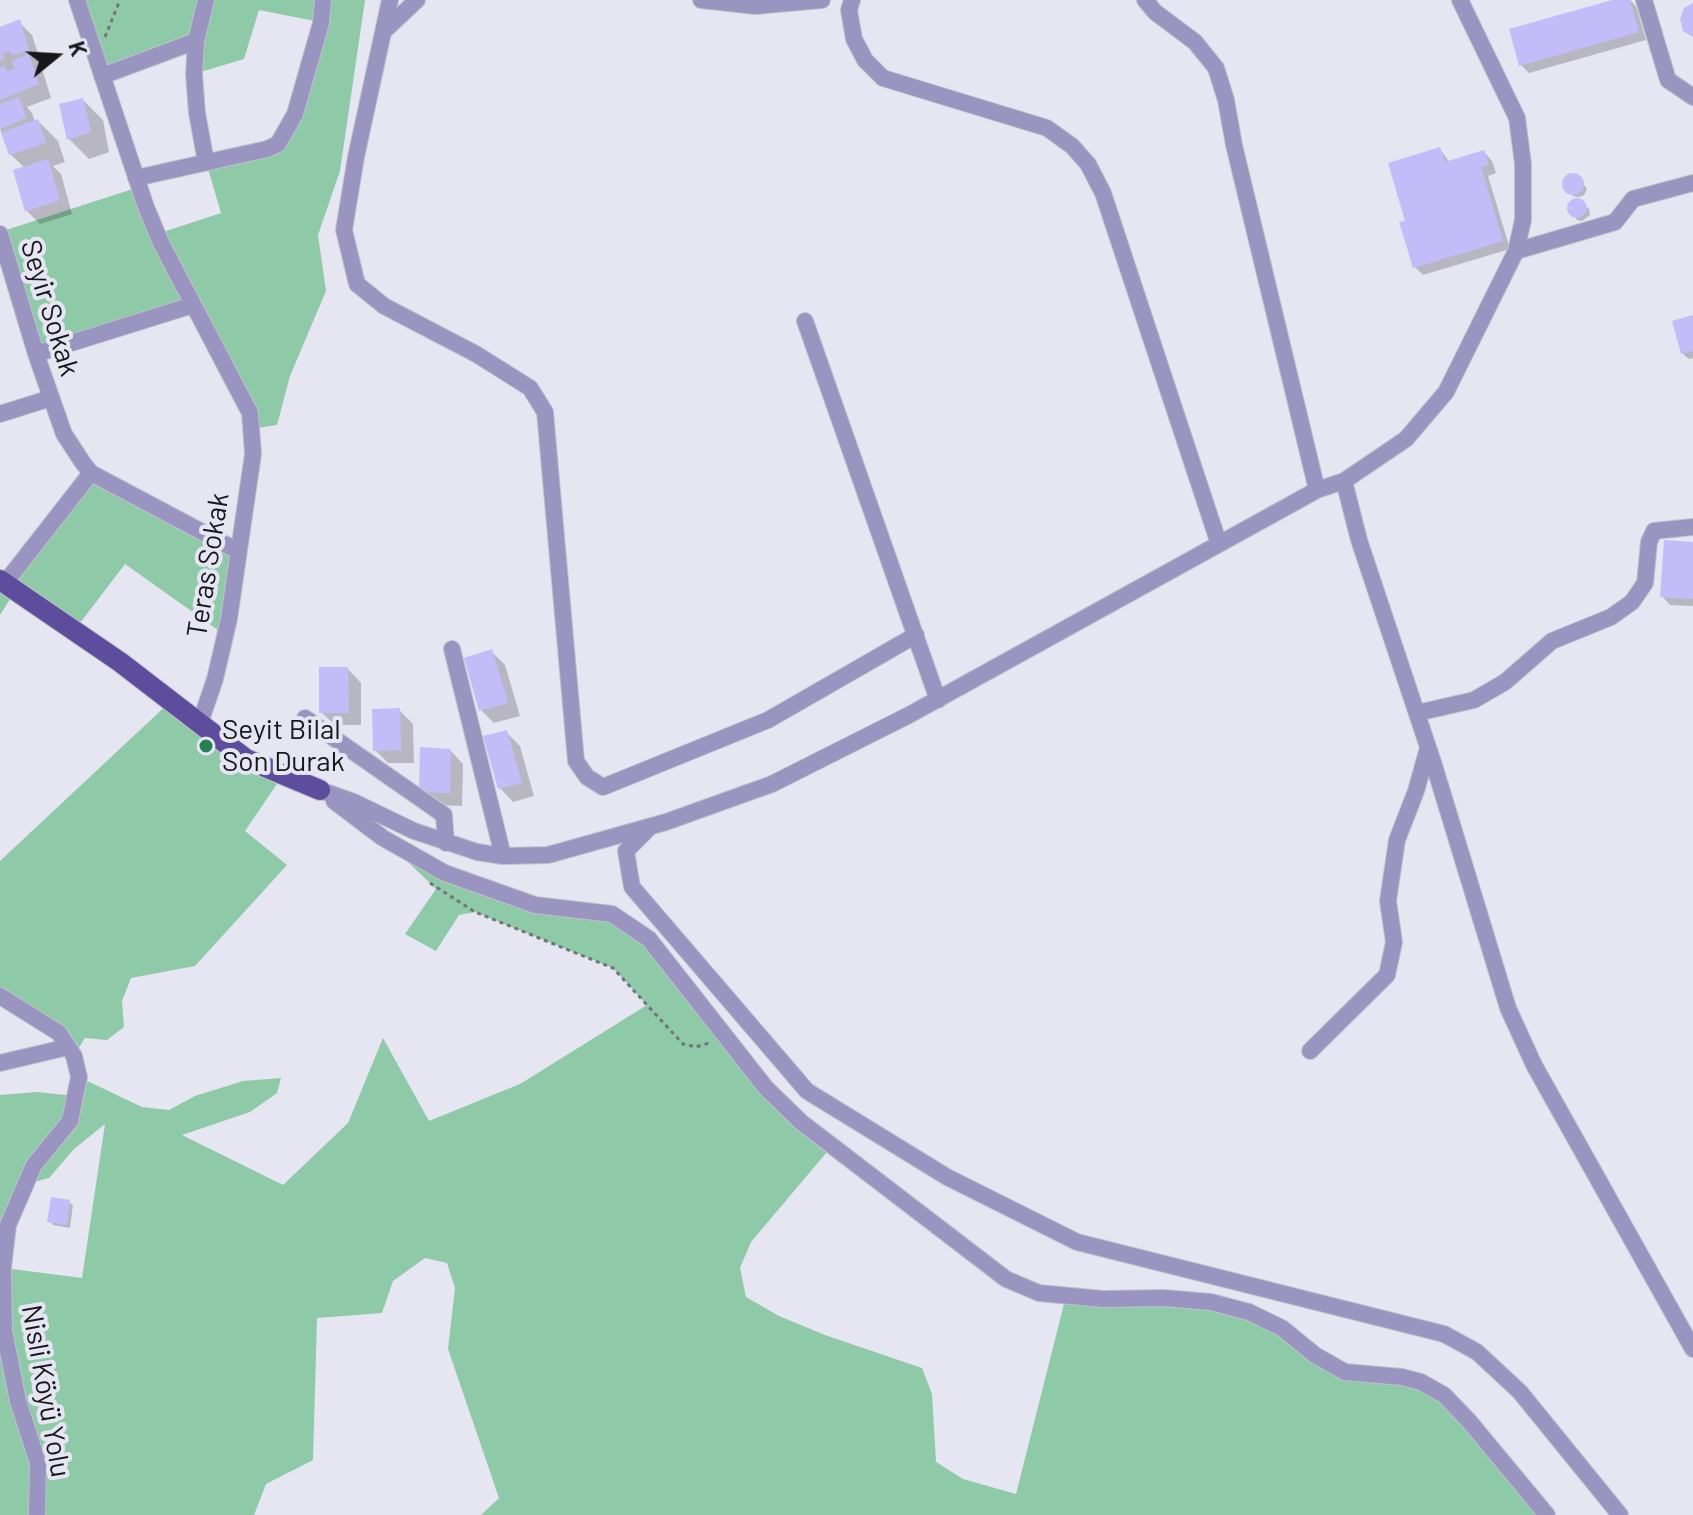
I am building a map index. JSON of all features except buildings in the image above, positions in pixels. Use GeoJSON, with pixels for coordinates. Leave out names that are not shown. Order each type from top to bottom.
{"type":"FeatureCollection","features":[{"type":"Feature","properties":{"kind":"main road"},"geometry":{"type":"LineString","coordinates":[[2,581],[120,662],[246,759],[320,790]]}},
{"type":"Feature","properties":{"kind":"street"},"geometry":{"type":"LineString","coordinates":[[36,354],[193,305],[161,243],[136,178],[77,0]]}},
{"type":"Feature","properties":{"kind":"street"},"geometry":{"type":"LineString","coordinates":[[206,0],[196,41],[194,74],[206,162]]}},
{"type":"Feature","properties":{"kind":"street"},"geometry":{"type":"LineString","coordinates":[[136,178],[278,144],[295,114],[321,23],[323,0]]}},
{"type":"Feature","properties":{"kind":"street"},"geometry":{"type":"LineString","coordinates":[[390,0],[344,230],[357,284],[384,306],[476,354],[530,388],[545,412],[574,747],[576,761],[587,777],[603,787],[768,720],[916,635]]}},
{"type":"Feature","properties":{"kind":"street"},"geometry":{"type":"LineString","coordinates":[[382,34],[417,0]]}},
{"type":"Feature","properties":{"kind":"street"},"geometry":{"type":"LineString","coordinates":[[701,0],[755,6],[822,0]]}},
{"type":"Feature","properties":{"kind":"street"},"geometry":{"type":"LineString","coordinates":[[852,0],[849,10],[854,39],[865,60],[883,78],[1047,128],[1072,146],[1088,164],[1103,193],[1219,544]]}},
{"type":"Feature","properties":{"kind":"street"},"geometry":{"type":"LineString","coordinates":[[1145,0],[1155,12],[1195,42],[1216,68],[1317,490]]}},
{"type":"Feature","properties":{"kind":"street"},"geometry":{"type":"LineString","coordinates":[[320,790],[446,843],[503,856],[548,855],[650,827],[772,784],[938,700],[1317,490],[1344,481],[1406,439],[1446,392],[1516,251],[1523,220],[1523,164],[1517,118],[1460,0]]}},
{"type":"Feature","properties":{"kind":"street"},"geometry":{"type":"LineString","coordinates":[[1644,0],[1668,80],[1693,97]]}},
{"type":"Feature","properties":{"kind":"street"},"geometry":{"type":"LineString","coordinates":[[100,68],[196,41]]}},
{"type":"Feature","properties":{"kind":"street"},"geometry":{"type":"LineString","coordinates":[[1516,251],[1615,222],[1633,199],[1693,183]]}},
{"type":"Feature","properties":{"kind":"street","name":"Seyir Sokak"},"geometry":{"type":"LineString","coordinates":[[0,234],[64,434],[91,473]]}},
{"type":"Feature","properties":{"kind":"street","name":"Teras Sokak"},"geometry":{"type":"LineString","coordinates":[[193,305],[250,413],[253,454],[229,619],[215,679],[200,723]]}},
{"type":"Feature","properties":{"kind":"street"},"geometry":{"type":"LineString","coordinates":[[805,321],[938,700]]}},
{"type":"Feature","properties":{"kind":"street"},"geometry":{"type":"LineString","coordinates":[[0,414],[51,398]]}},
{"type":"Feature","properties":{"kind":"street"},"geometry":{"type":"LineString","coordinates":[[2,581],[91,473],[238,551]]}},
{"type":"Feature","properties":{"kind":"street"},"geometry":{"type":"LineString","coordinates":[[1344,481],[1359,540],[1428,747],[1508,1008],[1534,1065],[1693,1349]]}},
{"type":"Feature","properties":{"kind":"street"},"geometry":{"type":"LineString","coordinates":[[1417,713],[1474,700],[1505,682],[1552,641],[1611,617],[1632,602],[1645,583],[1649,542],[1654,531],[1693,527]]}},
{"type":"Feature","properties":{"kind":"street"},"geometry":{"type":"LineString","coordinates":[[452,649],[503,856]]}},
{"type":"Feature","properties":{"kind":"street"},"geometry":{"type":"LineString","coordinates":[[305,718],[444,815],[446,843]]}},
{"type":"Feature","properties":{"kind":"street"},"geometry":{"type":"LineString","coordinates":[[1310,1051],[1387,975],[1394,942],[1388,901],[1397,840],[1416,791],[1428,747]]}},
{"type":"Feature","properties":{"kind":"street"},"geometry":{"type":"LineString","coordinates":[[320,790],[383,838],[445,873],[535,905],[612,914],[649,939],[766,1088],[801,1122],[1006,1279],[1039,1293],[1103,1299],[1164,1298],[1211,1302],[1249,1312],[1282,1328],[1315,1355],[1345,1372],[1402,1377],[1421,1382],[1444,1395],[1469,1421],[1547,1515]]}},
{"type":"Feature","properties":{"kind":"street"},"geometry":{"type":"LineString","coordinates":[[650,827],[626,851],[632,887],[807,1091],[947,1177],[1077,1242],[1444,1334],[1477,1352],[1520,1392],[1620,1515]]}},
{"type":"Feature","properties":{"kind":"street"},"geometry":{"type":"LineString","coordinates":[[0,996],[59,1033],[68,1047],[0,1063]]}},
{"type":"Feature","properties":{"kind":"street","name":"Nisli Köyü Yolu"},"geometry":{"type":"LineString","coordinates":[[37,1515],[38,1463],[18,1401],[4,1331],[3,1268],[8,1225],[34,1165],[70,1121],[79,1077],[74,1056],[68,1047]]}},
{"type":"Feature","properties":{"kind":"path"},"geometry":{"type":"LineString","coordinates":[[100,68],[120,0]]}},
{"type":"Feature","properties":{"kind":"path"},"geometry":{"type":"LineString","coordinates":[[425,879],[475,912],[613,968],[683,1044],[696,1047],[727,1038]]}},
{"type":"Feature","properties":{"kind":"green space"},"geometry":{"type":"Polygon","coordinates":[[[77,0],[365,0],[340,171],[318,235],[326,291],[290,376],[277,425],[251,429],[193,306],[36,354],[0,232],[139,187],[157,234],[221,213],[206,162],[278,143],[320,22],[259,10],[244,59],[194,74],[196,42],[102,76],[77,0]]]}},
{"type":"Feature","properties":{"kind":"green space"},"geometry":{"type":"Polygon","coordinates":[[[91,473],[238,551],[225,635],[125,564],[74,631],[15,591],[0,615],[0,580],[91,473]]]}},
{"type":"Feature","properties":{"kind":"green space"},"geometry":{"type":"Polygon","coordinates":[[[171,701],[283,775],[245,831],[287,865],[195,966],[131,978],[122,1001],[124,1027],[107,1040],[85,1038],[74,1056],[59,1033],[0,996],[0,861],[171,701]]]}},
{"type":"Feature","properties":{"kind":"green space"},"geometry":{"type":"Polygon","coordinates":[[[383,838],[535,905],[591,910],[649,939],[766,1088],[832,1146],[751,1242],[740,1268],[746,1297],[779,1316],[825,1335],[922,1368],[932,1394],[936,1462],[963,1479],[1016,1494],[1066,1296],[1249,1312],[1345,1372],[1421,1382],[1547,1515],[481,1515],[499,1498],[448,1349],[455,1288],[447,1263],[425,1258],[393,1281],[382,1313],[317,1318],[313,1460],[266,1484],[254,1515],[0,1515],[0,1095],[37,1092],[75,1096],[79,1077],[142,1107],[169,1110],[195,1096],[243,1081],[281,1078],[277,1093],[250,1112],[182,1135],[283,1185],[348,1123],[383,1038],[429,1121],[520,1084],[647,1005],[613,968],[475,912],[459,915],[436,951],[405,934],[436,889],[383,838]],[[105,1124],[74,1149],[49,1178],[26,1184],[4,1268],[82,1278],[105,1124]]]}},
{"type":"Feature","properties":{"kind":"place","name":"Seyit Bilal Son Durak"},"geometry":{"type":"Point","coordinates":[206,746]}}]}
